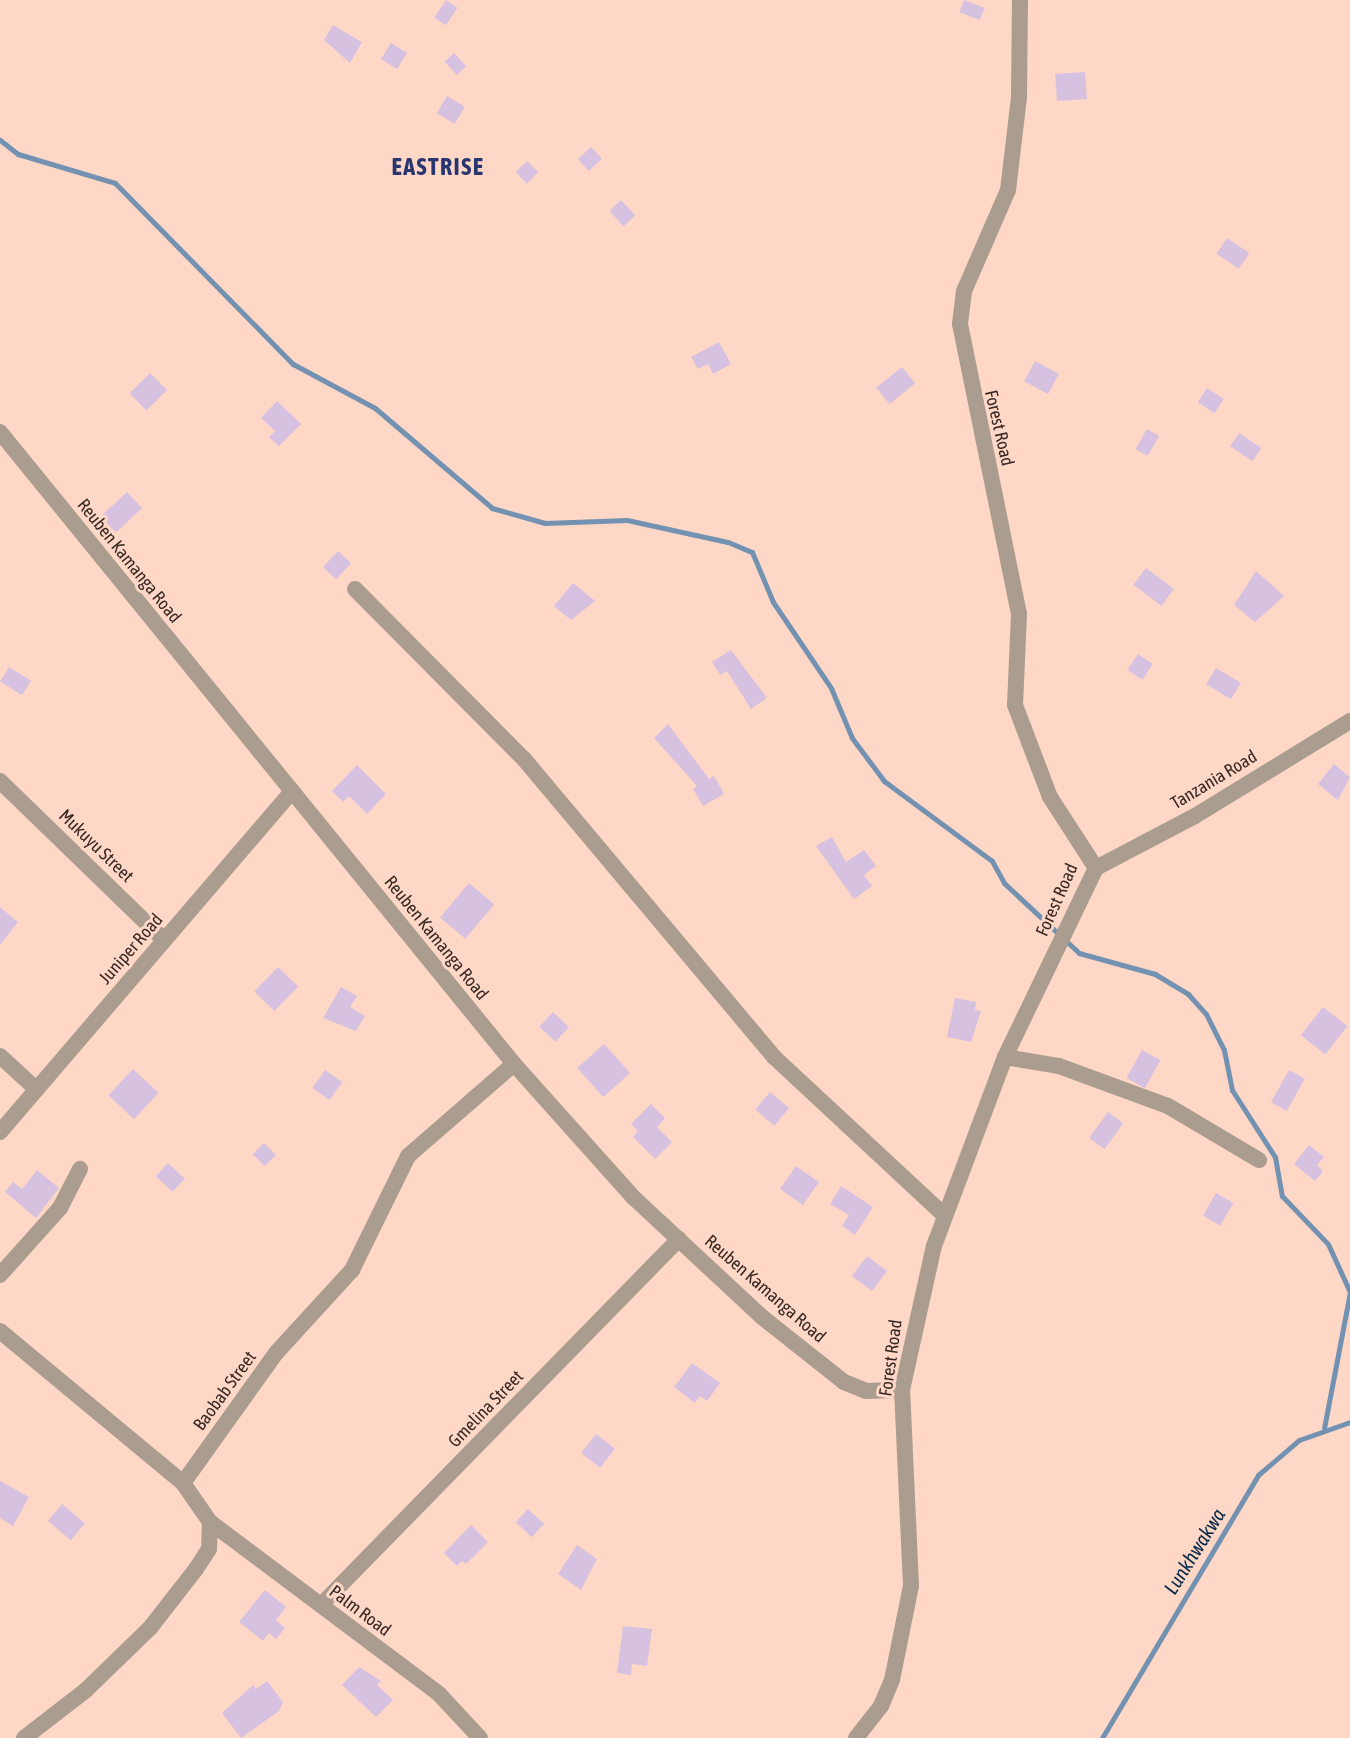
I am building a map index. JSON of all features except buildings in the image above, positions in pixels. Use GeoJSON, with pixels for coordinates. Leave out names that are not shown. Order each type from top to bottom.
{"type":"FeatureCollection","features":[{"type":"Feature","properties":{"kind":"street","name":"Forest Road"},"geometry":{"type":"LineString","coordinates":[[856,1738],[881,1706],[892,1680],[911,1586],[902,1390],[945,1216],[1005,1057],[1096,868],[1050,797],[1015,705],[1019,614],[960,324],[964,291],[1008,190],[1019,97],[1020,0]]}},
{"type":"Feature","properties":{"kind":"street","name":"Reuben Kamanga Road"},"geometry":{"type":"LineString","coordinates":[[0,432],[514,1064],[679,1239],[844,1382],[866,1392],[902,1390]]}},
{"type":"Feature","properties":{"kind":"street"},"geometry":{"type":"LineString","coordinates":[[355,589],[524,759],[774,1057],[945,1216]]}},
{"type":"Feature","properties":{"kind":"street","name":"Tanzania Road"},"geometry":{"type":"LineString","coordinates":[[1096,868],[1195,816],[1350,721]]}},
{"type":"Feature","properties":{"kind":"street","name":"Mukuyu Street"},"geometry":{"type":"LineString","coordinates":[[0,781],[164,940]]}},
{"type":"Feature","properties":{"kind":"street","name":"Juniper Road"},"geometry":{"type":"LineString","coordinates":[[0,1132],[292,791]]}},
{"type":"Feature","properties":{"kind":"street"},"geometry":{"type":"LineString","coordinates":[[0,1056],[36,1089]]}},
{"type":"Feature","properties":{"kind":"street"},"geometry":{"type":"LineString","coordinates":[[1005,1057],[1059,1066],[1168,1106],[1259,1160]]}},
{"type":"Feature","properties":{"kind":"street","name":"Baobab Street"},"geometry":{"type":"LineString","coordinates":[[183,1483],[276,1353],[352,1270],[408,1156],[514,1064]]}},
{"type":"Feature","properties":{"kind":"street"},"geometry":{"type":"LineString","coordinates":[[0,1275],[60,1208],[80,1169]]}},
{"type":"Feature","properties":{"kind":"street","name":"Gmelina Street"},"geometry":{"type":"LineString","coordinates":[[321,1605],[679,1239]]}},
{"type":"Feature","properties":{"kind":"street"},"geometry":{"type":"LineString","coordinates":[[0,1332],[183,1483],[210,1522],[209,1549],[150,1628],[86,1690],[24,1738]]}},
{"type":"Feature","properties":{"kind":"street","name":"Palm Road"},"geometry":{"type":"LineString","coordinates":[[210,1522],[439,1694],[480,1738]]}},
{"type":"Feature","properties":{"kind":"waterway"},"geometry":{"type":"LineString","coordinates":[[0,140],[18,154],[115,183],[293,364],[375,408],[492,508],[545,523],[627,520],[728,542],[752,552],[773,602],[831,688],[852,738],[884,781],[992,861],[1004,883],[1079,953],[1155,974],[1188,994],[1206,1014],[1224,1050],[1232,1090],[1275,1157],[1282,1196],[1328,1244],[1350,1292],[1324,1428]]}},
{"type":"Feature","properties":{"kind":"waterway","name":"Lunkhwakwa"},"geometry":{"type":"LineString","coordinates":[[1102,1738],[1258,1475],[1299,1440],[1350,1422]]}},
{"type":"Feature","properties":{"kind":"district","name":"EASTRISE"},"geometry":{"type":"Point","coordinates":[438,167]}}]}
